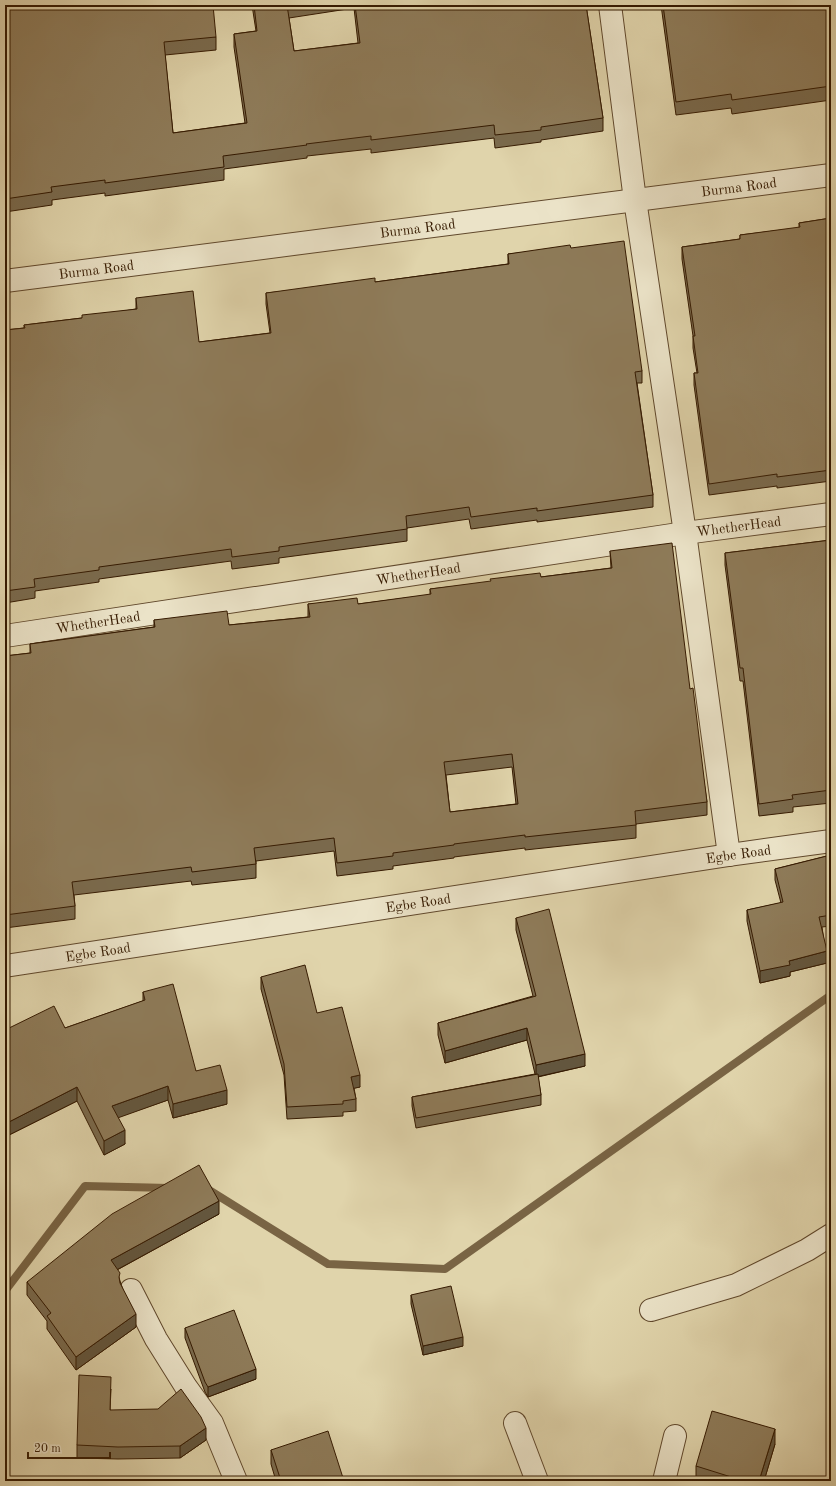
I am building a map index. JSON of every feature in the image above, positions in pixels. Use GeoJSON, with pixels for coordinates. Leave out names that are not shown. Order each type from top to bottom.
{"type":"FeatureCollection","features":[{"type":"Feature","properties":{"kind":"street"},"geometry":{"type":"LineString","coordinates":[[610,5],[635,200],[685,533],[729,855]]}},
{"type":"Feature","properties":{"kind":"street","name":"Burma Road"},"geometry":{"type":"LineString","coordinates":[[5,281],[831,175]]}},
{"type":"Feature","properties":{"kind":"street","name":"WhetherHead"},"geometry":{"type":"LineString","coordinates":[[5,636],[685,533],[831,514]]}},
{"type":"Feature","properties":{"kind":"street","name":"Egbe Road"},"geometry":{"type":"LineString","coordinates":[[5,966],[729,855],[831,841]]}},
{"type":"Feature","properties":{"kind":"street"},"geometry":{"type":"LineString","coordinates":[[651,1310],[736,1285],[807,1250],[831,1235]]}},
{"type":"Feature","properties":{"kind":"street"},"geometry":{"type":"LineString","coordinates":[[131,1290],[156,1339],[186,1387],[212,1423],[236,1481]]}},
{"type":"Feature","properties":{"kind":"street"},"geometry":{"type":"LineString","coordinates":[[515,1423],[537,1481]]}},
{"type":"Feature","properties":{"kind":"street"},"geometry":{"type":"LineString","coordinates":[[664,1481],[675,1436]]}},
{"type":"Feature","properties":{"kind":"building"},"geometry":{"type":"Polygon","coordinates":[[[5,5],[213,5],[216,37],[164,42],[173,133],[247,123],[234,34],[257,31],[254,5],[287,5],[294,51],[360,43],[355,5],[586,5],[603,118],[541,127],[541,130],[495,135],[494,125],[371,140],[371,136],[306,144],[307,145],[223,156],[224,167],[105,183],[105,180],[51,187],[52,192],[5,199],[5,5]]]}},
{"type":"Feature","properties":{"kind":"building"},"geometry":{"type":"Polygon","coordinates":[[[663,5],[831,5],[831,86],[732,100],[731,94],[676,102],[663,5]]]}},
{"type":"Feature","properties":{"kind":"building"},"geometry":{"type":"Polygon","coordinates":[[[831,218],[831,470],[777,477],[777,474],[709,484],[694,373],[698,373],[693,336],[695,336],[682,247],[740,239],[740,235],[800,227],[799,223],[831,218]]]}},
{"type":"Feature","properties":{"kind":"building"},"geometry":{"type":"Polygon","coordinates":[[[624,241],[642,371],[635,372],[653,495],[537,511],[537,508],[471,517],[469,507],[406,516],[407,529],[279,547],[279,551],[232,557],[231,549],[99,567],[99,570],[34,579],[35,587],[5,591],[5,330],[25,328],[24,325],[82,318],[82,315],[137,309],[136,298],[193,291],[199,342],[271,333],[266,293],[375,278],[375,282],[509,264],[508,254],[570,245],[571,248],[624,241]]]}},
{"type":"Feature","properties":{"kind":"building"},"geometry":{"type":"Polygon","coordinates":[[[831,540],[831,790],[792,795],[793,799],[759,804],[743,668],[740,668],[725,553],[831,540]]]}},
{"type":"Feature","properties":{"kind":"building"},"geometry":{"type":"Polygon","coordinates":[[[672,543],[690,689],[693,688],[707,802],[635,811],[636,825],[525,837],[525,835],[454,844],[393,853],[393,856],[337,863],[334,838],[254,848],[256,864],[192,872],[191,867],[72,882],[75,906],[5,915],[5,656],[31,653],[30,644],[155,627],[154,620],[227,611],[229,625],[310,617],[308,604],[357,598],[358,604],[431,594],[430,589],[491,581],[490,579],[540,573],[541,577],[612,568],[610,551],[672,543]],[[512,754],[444,762],[450,812],[518,804],[512,754]]]}},
{"type":"Feature","properties":{"kind":"building"},"geometry":{"type":"Polygon","coordinates":[[[831,855],[831,915],[819,917],[827,951],[789,961],[790,965],[760,971],[747,910],[783,902],[775,869],[831,855]]]}},
{"type":"Feature","properties":{"kind":"building"},"geometry":{"type":"Polygon","coordinates":[[[549,909],[585,1054],[536,1065],[527,1028],[445,1051],[438,1023],[536,996],[516,918],[549,909]]]}},
{"type":"Feature","properties":{"kind":"building"},"geometry":{"type":"Polygon","coordinates":[[[305,965],[317,1013],[342,1007],[360,1075],[351,1077],[356,1099],[343,1101],[343,1104],[287,1107],[284,1064],[261,977],[305,965]]]}},
{"type":"Feature","properties":{"kind":"building"},"geometry":{"type":"Polygon","coordinates":[[[173,984],[196,1071],[220,1065],[227,1090],[173,1104],[168,1086],[112,1106],[125,1130],[104,1141],[77,1087],[5,1124],[5,1030],[54,1006],[65,1028],[145,1000],[143,992],[173,984]]]}},
{"type":"Feature","properties":{"kind":"building"},"geometry":{"type":"Polygon","coordinates":[[[538,1074],[541,1095],[416,1118],[412,1097],[538,1074]]]}},
{"type":"Feature","properties":{"kind":"building"},"geometry":{"type":"Polygon","coordinates":[[[199,1165],[219,1201],[111,1260],[120,1273],[120,1283],[136,1314],[76,1357],[47,1316],[51,1313],[27,1282],[112,1214],[199,1165]]]}},
{"type":"Feature","properties":{"kind":"building"},"geometry":{"type":"Polygon","coordinates":[[[451,1286],[463,1337],[423,1346],[411,1295],[451,1286]]]}},
{"type":"Feature","properties":{"kind":"building"},"geometry":{"type":"Polygon","coordinates":[[[234,1310],[256,1369],[208,1387],[185,1328],[234,1310]]]}},
{"type":"Feature","properties":{"kind":"building"},"geometry":{"type":"Polygon","coordinates":[[[79,1375],[111,1377],[110,1410],[158,1409],[181,1389],[201,1417],[206,1428],[180,1446],[118,1447],[77,1445],[79,1375]]]}},
{"type":"Feature","properties":{"kind":"building"},"geometry":{"type":"Polygon","coordinates":[[[712,1411],[775,1429],[759,1481],[744,1481],[696,1466],[712,1411]]]}},
{"type":"Feature","properties":{"kind":"building"},"geometry":{"type":"Polygon","coordinates":[[[328,1431],[344,1481],[281,1481],[271,1450],[328,1431]]]}},
{"type":"Feature","properties":{"kind":"waterway"},"geometry":{"type":"LineString","coordinates":[[205,1190],[209,1190],[328,1264],[445,1269],[831,995]]}},
{"type":"Feature","properties":{"kind":"waterway"},"geometry":{"type":"LineString","coordinates":[[5,1291],[85,1186],[169,1188]]}}]}
